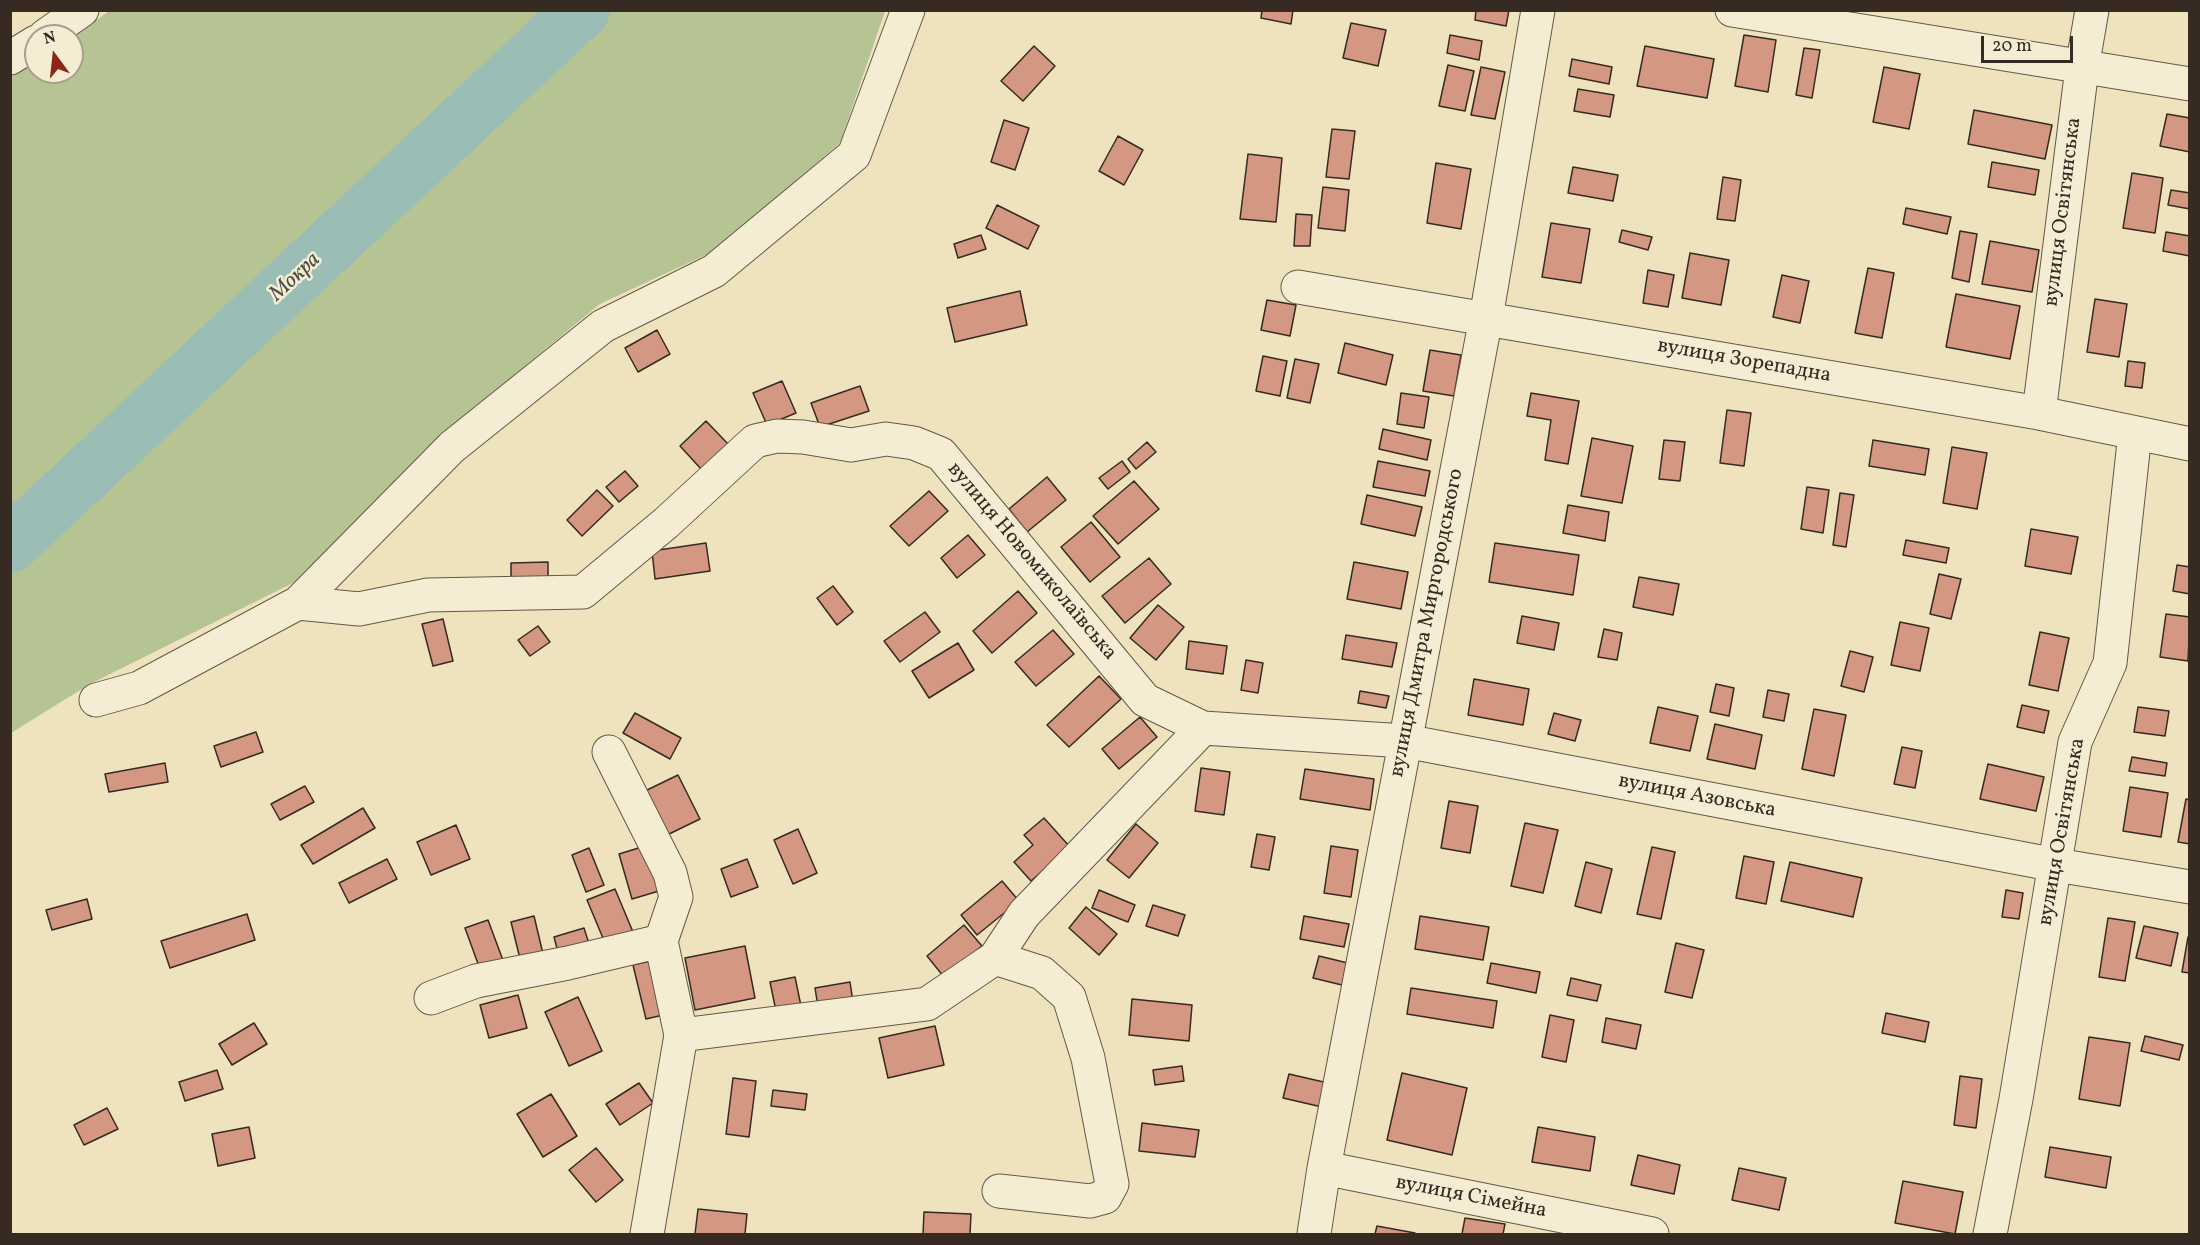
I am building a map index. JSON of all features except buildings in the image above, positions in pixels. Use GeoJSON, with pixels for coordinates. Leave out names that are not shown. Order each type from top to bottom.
{"type":"FeatureCollection","features":[{"type":"Feature","properties":{"kind":"street"},"geometry":{"type":"LineString","coordinates":[[62,24],[82,10]]}},
{"type":"Feature","properties":{"kind":"street"},"geometry":{"type":"LineString","coordinates":[[96,700],[139,688],[298,603],[452,447],[603,326],[714,271],[854,155],[909,10]]}},
{"type":"Feature","properties":{"kind":"street","name":"вулиця Дмитра Миргородського"},"geometry":{"type":"LineString","coordinates":[[1314,1234],[1324,1168],[1486,318],[1538,10]]}},
{"type":"Feature","properties":{"kind":"street"},"geometry":{"type":"LineString","coordinates":[[1732,10],[2190,84]]}},
{"type":"Feature","properties":{"kind":"street","name":"вулиця Освітянська"},"geometry":{"type":"LineString","coordinates":[[2039,413],[2082,68],[2092,10]]}},
{"type":"Feature","properties":{"kind":"street"},"geometry":{"type":"LineString","coordinates":[[10,58],[24,49]]}},
{"type":"Feature","properties":{"kind":"street","name":"вулиця Зорепадна"},"geometry":{"type":"LineString","coordinates":[[1298,287],[2039,413],[2190,444]]}},
{"type":"Feature","properties":{"kind":"street","name":"вулиця Освітянська"},"geometry":{"type":"LineString","coordinates":[[1990,1234],[2016,1099],[2075,742],[2110,663],[2135,433]]}},
{"type":"Feature","properties":{"kind":"street","name":"вулиця Новомиколаївська"},"geometry":{"type":"LineString","coordinates":[[298,603],[359,609],[428,595],[583,592],[666,523],[755,441],[777,436],[803,437],[851,445],[886,439],[914,443],[941,454],[1145,700],[1203,728]]}},
{"type":"Feature","properties":{"kind":"street"},"geometry":{"type":"LineString","coordinates":[[681,1035],[927,1004],[995,958],[1024,914],[1203,728]]}},
{"type":"Feature","properties":{"kind":"street","name":"вулиця Азовська"},"geometry":{"type":"LineString","coordinates":[[1203,728],[1405,741],[2056,865],[2190,887]]}},
{"type":"Feature","properties":{"kind":"street"},"geometry":{"type":"LineString","coordinates":[[609,752],[670,873],[675,897],[661,941],[681,1035],[646,1234]]}},
{"type":"Feature","properties":{"kind":"street"},"geometry":{"type":"LineString","coordinates":[[431,998],[476,981],[568,963],[661,941]]}},
{"type":"Feature","properties":{"kind":"street"},"geometry":{"type":"LineString","coordinates":[[995,958],[1042,973],[1069,997],[1088,1058],[1112,1184],[1105,1197],[1090,1201],[999,1191]]}},
{"type":"Feature","properties":{"kind":"street","name":"вулиця Сімейна"},"geometry":{"type":"LineString","coordinates":[[1324,1168],[1652,1234]]}},
{"type":"Feature","properties":{"kind":"green space"},"geometry":{"type":"Polygon","coordinates":[[[109,11],[885,11],[840,143],[714,251],[600,304],[437,439],[303,578],[90,684],[11,733],[11,76],[24,68],[24,84],[84,84],[84,29],[109,11]]]}},
{"type":"Feature","properties":{"kind":"waterway","name":"Мокра"},"geometry":{"type":"LineString","coordinates":[[10,545],[582,10]]}}]}
